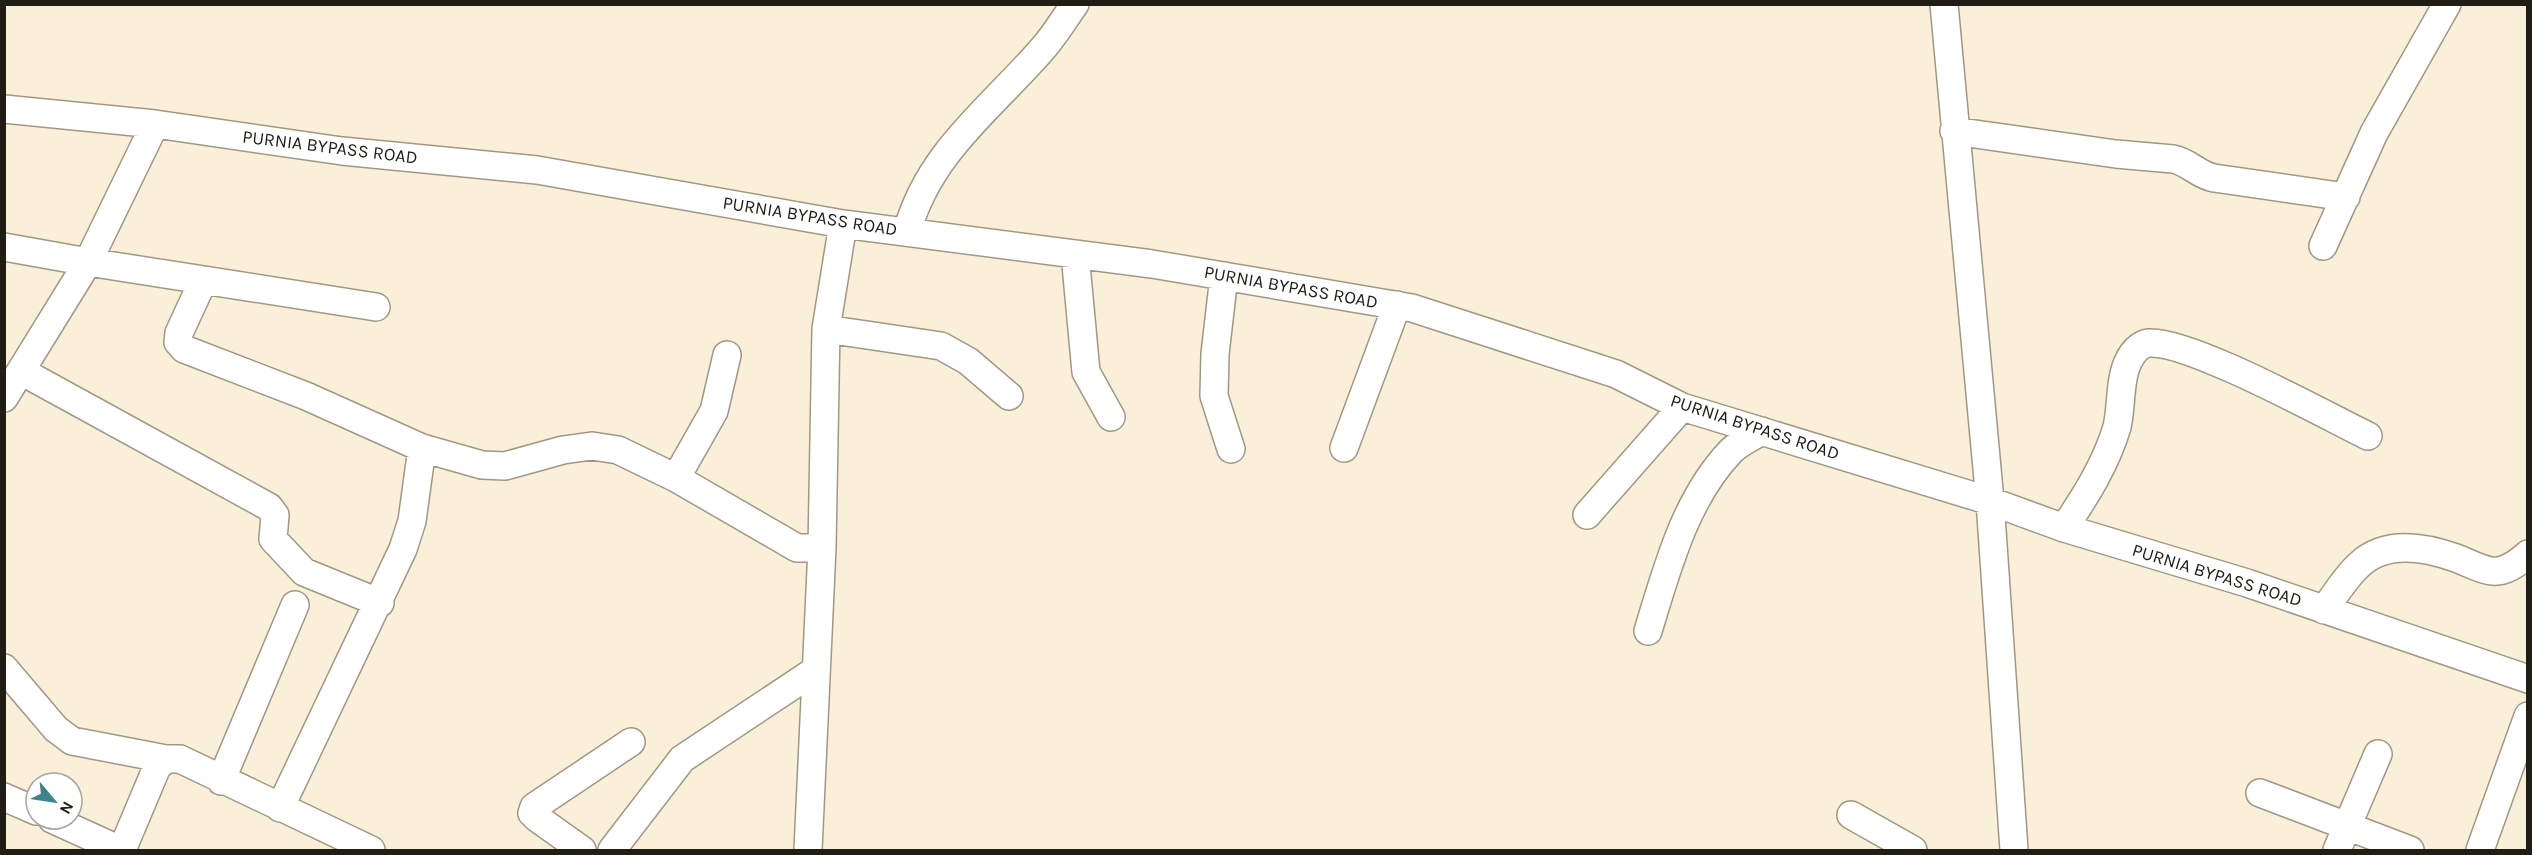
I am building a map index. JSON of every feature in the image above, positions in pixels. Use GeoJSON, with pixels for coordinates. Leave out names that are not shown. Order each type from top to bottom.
{"type":"FeatureCollection","features":[{"type":"Feature","properties":{"kind":"street"},"geometry":{"type":"LineString","coordinates":[[907,232],[914,206],[938,164],[957,139],[1046,45],[1075,4]]}},
{"type":"Feature","properties":{"kind":"street"},"geometry":{"type":"LineString","coordinates":[[1944,4],[1990,501],[2014,850]]}},
{"type":"Feature","properties":{"kind":"street"},"geometry":{"type":"LineString","coordinates":[[2324,246],[2374,133],[2447,4]]}},
{"type":"Feature","properties":{"kind":"street","name":"PURNIA BYPASS ROAD"},"geometry":{"type":"LineString","coordinates":[[4,109],[154,124],[342,151],[537,170],[843,224],[1075,254],[1224,276],[1412,308],[1616,374],[1682,407],[1990,501],[2064,528],[2247,583],[2528,679]]}},
{"type":"Feature","properties":{"kind":"street"},"geometry":{"type":"LineString","coordinates":[[4,398],[88,262],[154,124]]}},
{"type":"Feature","properties":{"kind":"street"},"geometry":{"type":"LineString","coordinates":[[1954,131],[2116,154],[2173,159],[2214,178],[2346,197]]}},
{"type":"Feature","properties":{"kind":"street"},"geometry":{"type":"LineString","coordinates":[[808,850],[822,548],[826,329],[843,224]]}},
{"type":"Feature","properties":{"kind":"street"},"geometry":{"type":"LineString","coordinates":[[4,247],[203,281],[376,307]]}},
{"type":"Feature","properties":{"kind":"street"},"geometry":{"type":"LineString","coordinates":[[1075,254],[1086,372],[1111,417]]}},
{"type":"Feature","properties":{"kind":"street"},"geometry":{"type":"LineString","coordinates":[[1224,276],[1215,354],[1214,396],[1231,449]]}},
{"type":"Feature","properties":{"kind":"street"},"geometry":{"type":"LineString","coordinates":[[203,281],[178,333],[178,342],[184,349],[306,396],[422,448],[482,465],[505,466],[563,450],[592,446],[618,450],[676,478],[796,548],[822,548]]}},
{"type":"Feature","properties":{"kind":"street"},"geometry":{"type":"LineString","coordinates":[[1344,448],[1397,305]]}},
{"type":"Feature","properties":{"kind":"street"},"geometry":{"type":"LineString","coordinates":[[826,329],[947,348],[968,361],[1009,396]]}},
{"type":"Feature","properties":{"kind":"street"},"geometry":{"type":"LineString","coordinates":[[2064,528],[2088,492],[2104,462],[2116,428],[2128,362],[2137,348],[2149,343],[2172,347],[2213,361],[2368,436]]}},
{"type":"Feature","properties":{"kind":"street"},"geometry":{"type":"LineString","coordinates":[[676,478],[714,411],[727,355]]}},
{"type":"Feature","properties":{"kind":"street"},"geometry":{"type":"LineString","coordinates":[[21,371],[270,507],[275,515],[273,539],[298,568],[380,603]]}},
{"type":"Feature","properties":{"kind":"street"},"geometry":{"type":"LineString","coordinates":[[1587,515],[1682,407]]}},
{"type":"Feature","properties":{"kind":"street"},"geometry":{"type":"LineString","coordinates":[[1648,631],[1671,557],[1707,482],[1732,450],[1762,431]]}},
{"type":"Feature","properties":{"kind":"street"},"geometry":{"type":"LineString","coordinates":[[280,808],[400,559],[412,521],[422,448]]}},
{"type":"Feature","properties":{"kind":"street"},"geometry":{"type":"LineString","coordinates":[[2325,610],[2358,565],[2371,556],[2390,550],[2412,547],[2432,550],[2492,571],[2504,570],[2528,554]]}},
{"type":"Feature","properties":{"kind":"street"},"geometry":{"type":"LineString","coordinates":[[221,781],[295,604]]}},
{"type":"Feature","properties":{"kind":"street"},"geometry":{"type":"LineString","coordinates":[[4,668],[56,729],[72,741],[166,759],[180,759],[221,781],[371,850]]}},
{"type":"Feature","properties":{"kind":"street"},"geometry":{"type":"LineString","coordinates":[[612,850],[682,759],[816,670]]}},
{"type":"Feature","properties":{"kind":"street"},"geometry":{"type":"LineString","coordinates":[[2480,850],[2528,716]]}},
{"type":"Feature","properties":{"kind":"street"},"geometry":{"type":"LineString","coordinates":[[582,850],[537,818],[532,813],[534,807],[631,742]]}},
{"type":"Feature","properties":{"kind":"street"},"geometry":{"type":"LineString","coordinates":[[2337,850],[2378,754]]}},
{"type":"Feature","properties":{"kind":"street"},"geometry":{"type":"LineString","coordinates":[[79,831],[121,850],[150,779],[157,767],[166,759]]}},
{"type":"Feature","properties":{"kind":"street"},"geometry":{"type":"LineString","coordinates":[[2260,793],[2410,850]]}},
{"type":"Feature","properties":{"kind":"street"},"geometry":{"type":"LineString","coordinates":[[4,797],[24,806]]}},
{"type":"Feature","properties":{"kind":"street"},"geometry":{"type":"LineString","coordinates":[[1851,815],[1913,850]]}}]}
